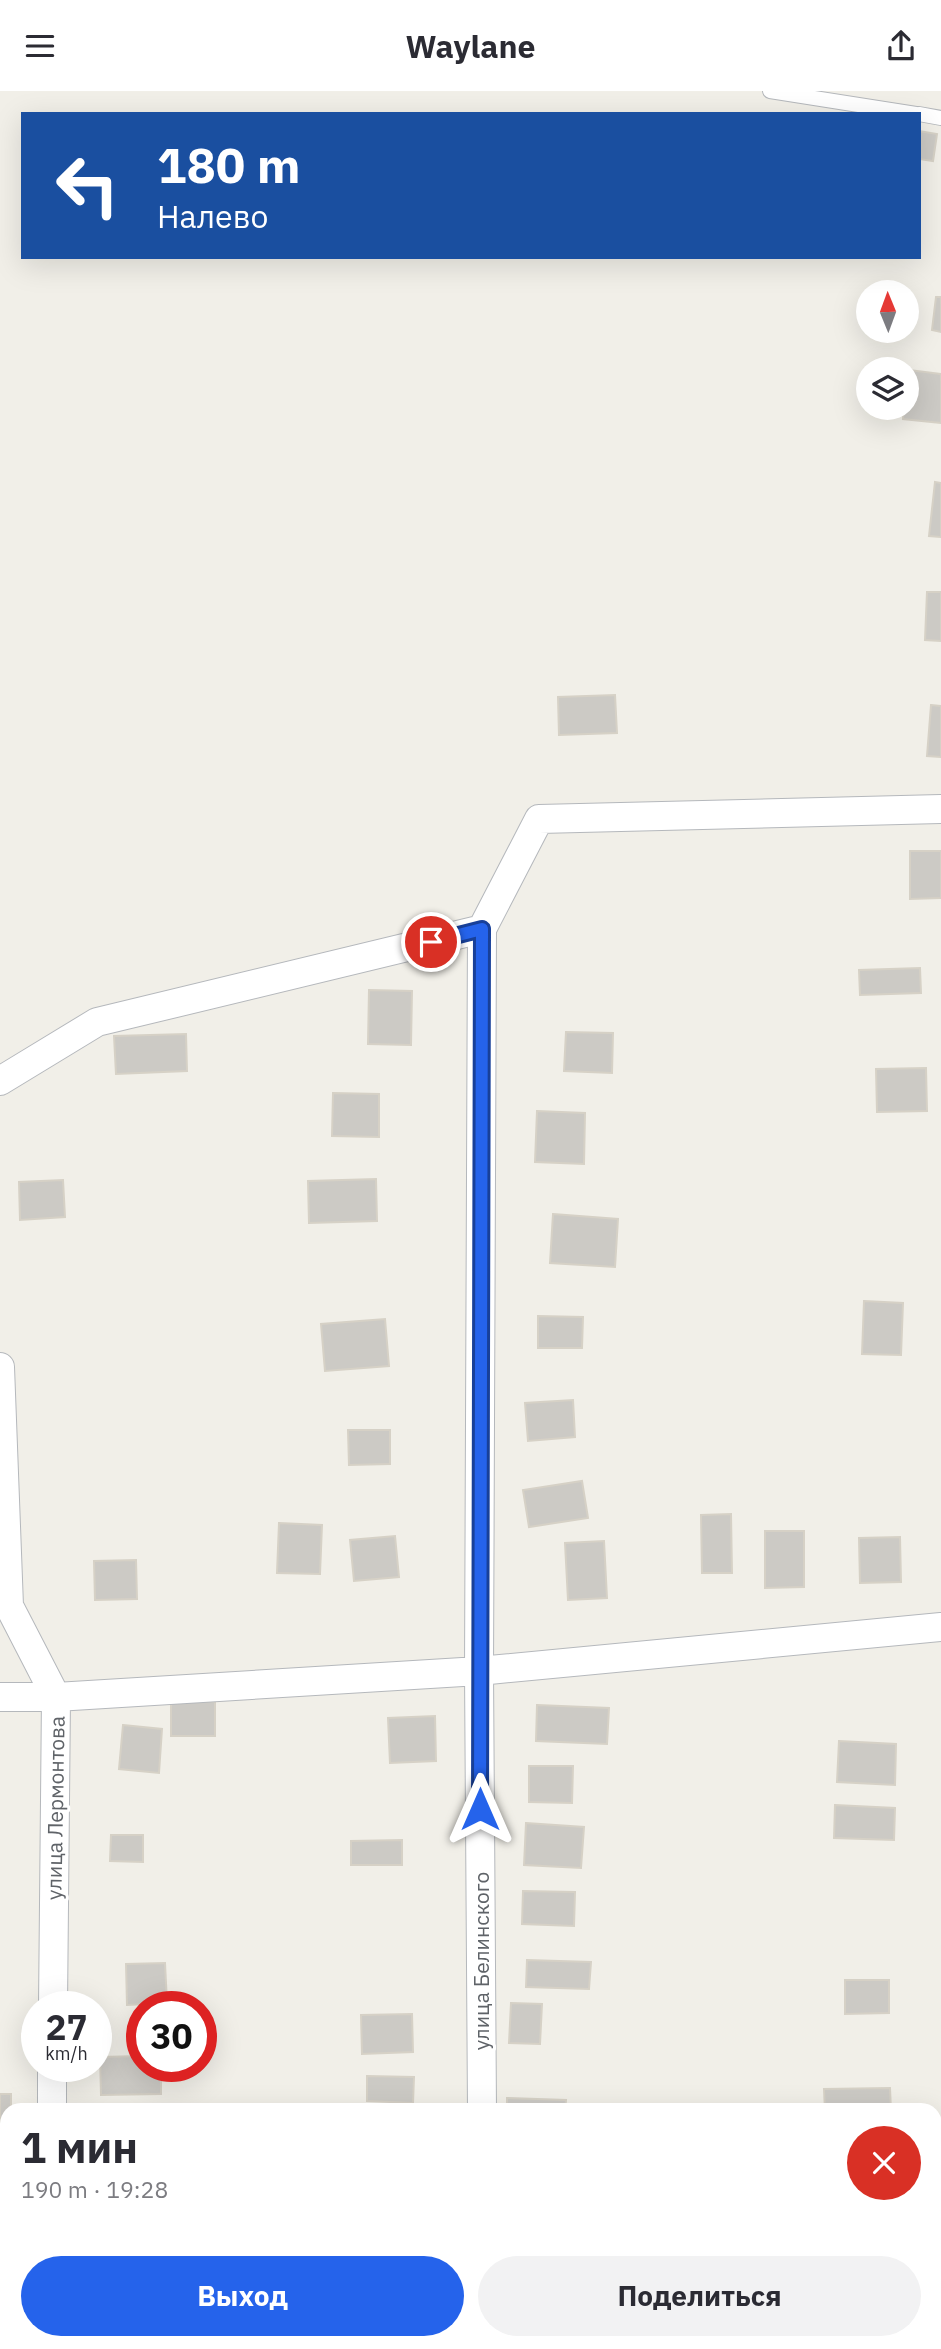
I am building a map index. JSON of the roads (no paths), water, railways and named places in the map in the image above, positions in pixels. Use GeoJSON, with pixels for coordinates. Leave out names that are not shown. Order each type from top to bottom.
{"type":"FeatureCollection","features":[{"type":"Feature","properties":{"kind":"street"},"geometry":{"type":"LineString","coordinates":[[0,1081],[97,1022],[482,929],[539,819],[941,809]]}},
{"type":"Feature","properties":{"kind":"street","name":"улица Белинского"},"geometry":{"type":"LineString","coordinates":[[482,929],[479,1671],[482,2103]]}},
{"type":"Feature","properties":{"kind":"street","name":"улица Лермонтова"},"geometry":{"type":"LineString","coordinates":[[0,1367],[9,1606],[56,1697],[53,1991]]}},
{"type":"Feature","properties":{"kind":"street"},"geometry":{"type":"LineString","coordinates":[[0,1697],[56,1697],[479,1671],[941,1627]]}},
{"type":"Feature","properties":{"kind":"street"},"geometry":{"type":"LineString","coordinates":[[52,2082],[52,2103]]}},
{"type":"Feature","properties":{"kind":"lane"},"geometry":{"type":"LineString","coordinates":[[770,91],[904,112]]}},
{"type":"Feature","properties":{"kind":"lane"},"geometry":{"type":"LineString","coordinates":[[921,115],[941,118]]}}]}
